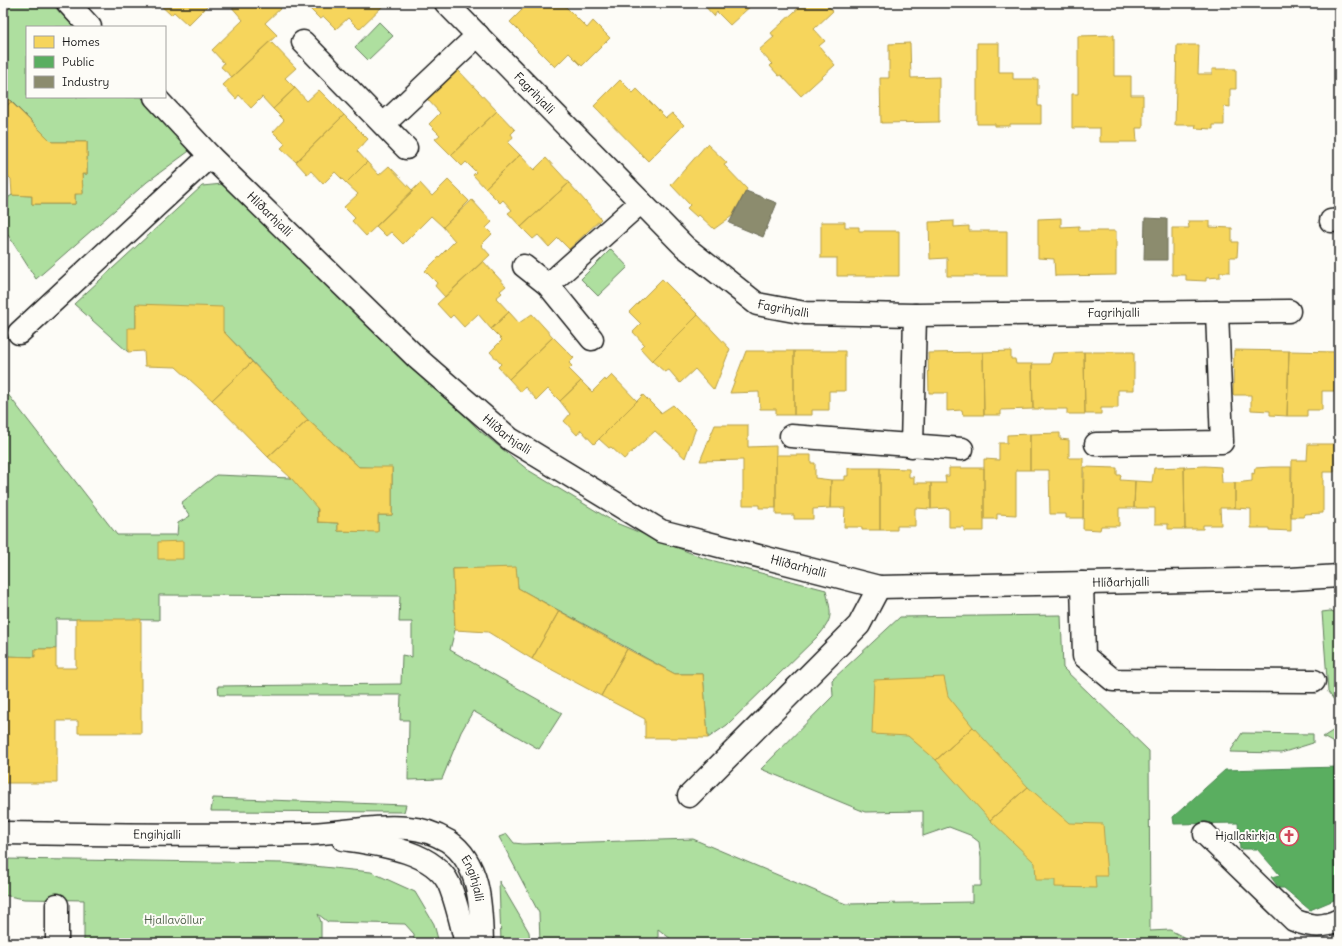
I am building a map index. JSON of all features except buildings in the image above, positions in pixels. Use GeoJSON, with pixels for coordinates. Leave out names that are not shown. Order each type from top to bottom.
{"type":"FeatureCollection","features":[{"type":"Feature","properties":{"kind":"street"},"geometry":{"type":"LineString","coordinates":[[68,3],[89,26]]}},
{"type":"Feature","properties":{"kind":"street","name":"Fagrihjalli"},"geometry":{"type":"LineString","coordinates":[[446,3],[686,247],[756,304],[805,313],[915,315],[1289,311]]}},
{"type":"Feature","properties":{"kind":"street"},"geometry":{"type":"LineString","coordinates":[[384,124],[478,35]]}},
{"type":"Feature","properties":{"kind":"street"},"geometry":{"type":"LineString","coordinates":[[303,42],[406,148]]}},
{"type":"Feature","properties":{"kind":"street","name":"Hlíðarhjalli"},"geometry":{"type":"LineString","coordinates":[[156,98],[210,156],[417,358],[510,439],[661,531],[879,587],[1339,576]]}},
{"type":"Feature","properties":{"kind":"street"},"geometry":{"type":"LineString","coordinates":[[19,333],[210,156]]}},
{"type":"Feature","properties":{"kind":"street"},"geometry":{"type":"LineString","coordinates":[[548,285],[642,202]]}},
{"type":"Feature","properties":{"kind":"street"},"geometry":{"type":"LineString","coordinates":[[524,266],[548,285],[592,339]]}},
{"type":"Feature","properties":{"kind":"street"},"geometry":{"type":"LineString","coordinates":[[1096,444],[1222,442],[1217,312]]}},
{"type":"Feature","properties":{"kind":"street"},"geometry":{"type":"LineString","coordinates":[[912,446],[915,315]]}},
{"type":"Feature","properties":{"kind":"street"},"geometry":{"type":"LineString","coordinates":[[791,436],[962,449]]}},
{"type":"Feature","properties":{"kind":"street"},"geometry":{"type":"LineString","coordinates":[[1082,583],[1084,656],[1113,680],[1314,681]]}},
{"type":"Feature","properties":{"kind":"street"},"geometry":{"type":"LineString","coordinates":[[689,796],[859,625],[879,587]]}},
{"type":"Feature","properties":{"kind":"street","name":"Engihjalli"},"geometry":{"type":"LineString","coordinates":[[3,833],[310,834],[380,827],[408,828],[430,832],[449,842],[463,856],[473,874],[480,895],[482,943]]}},
{"type":"Feature","properties":{"kind":"street","name":"Engihjalli"},"geometry":{"type":"LineString","coordinates":[[310,834],[387,845],[418,857],[435,868],[448,883],[458,912],[466,943]]}},
{"type":"Feature","properties":{"kind":"street"},"geometry":{"type":"LineString","coordinates":[[1205,834],[1294,920],[1313,926],[1323,926],[1339,920]]}},
{"type":"Feature","properties":{"kind":"street"},"geometry":{"type":"LineString","coordinates":[[57,905],[57,943]]}},
{"type":"Feature","properties":{"kind":"green space"},"geometry":{"type":"Polygon","coordinates":[[[3,3],[51,3],[73,26],[26,26],[26,98],[142,98],[192,149],[147,182],[36,279],[3,227],[3,201],[12,195],[32,196],[32,204],[75,204],[75,194],[83,193],[82,174],[87,174],[87,142],[52,142],[3,93],[3,3]]]}},
{"type":"Feature","properties":{"kind":"green space"},"geometry":{"type":"Polygon","coordinates":[[[379,22],[393,36],[368,60],[355,47],[379,22]]]}},
{"type":"Feature","properties":{"kind":"green space"},"geometry":{"type":"Polygon","coordinates":[[[223,184],[235,188],[480,431],[528,470],[616,523],[703,558],[826,590],[830,608],[830,618],[825,628],[727,725],[708,738],[703,674],[675,674],[518,588],[516,568],[453,569],[455,630],[450,650],[562,713],[539,749],[473,711],[461,732],[442,779],[408,780],[409,720],[400,720],[401,695],[219,695],[218,686],[401,684],[402,655],[412,657],[412,622],[399,622],[400,596],[159,595],[159,620],[56,619],[56,649],[35,649],[35,657],[3,656],[3,388],[117,535],[177,535],[178,523],[190,516],[181,503],[216,475],[291,478],[317,504],[318,522],[338,523],[338,531],[378,531],[378,515],[392,515],[392,468],[359,467],[308,420],[223,331],[136,304],[136,328],[128,352],[74,304],[202,186],[223,184]]]}},
{"type":"Feature","properties":{"kind":"green space"},"geometry":{"type":"Polygon","coordinates":[[[611,249],[628,267],[598,296],[581,279],[611,249]]]}},
{"type":"Feature","properties":{"kind":"green space"},"geometry":{"type":"Polygon","coordinates":[[[1330,611],[1339,613],[1339,709],[1338,705],[1328,692],[1322,612],[1330,611]]]}},
{"type":"Feature","properties":{"kind":"green space"},"geometry":{"type":"Polygon","coordinates":[[[1061,615],[1063,668],[1149,751],[1150,931],[1170,930],[1195,943],[676,943],[658,929],[658,943],[540,943],[539,913],[499,837],[507,834],[514,843],[523,844],[693,839],[846,904],[972,902],[972,886],[981,886],[981,858],[979,842],[970,835],[949,827],[923,836],[923,811],[865,812],[761,769],[833,696],[832,680],[900,617],[1061,615]]]}},
{"type":"Feature","properties":{"kind":"green space"},"geometry":{"type":"Polygon","coordinates":[[[1339,727],[1339,746],[1323,737],[1339,727]]]}},
{"type":"Feature","properties":{"kind":"green space"},"geometry":{"type":"Polygon","coordinates":[[[1242,733],[1313,734],[1313,743],[1281,753],[1230,752],[1242,733]]]}},
{"type":"Feature","properties":{"kind":"green space"},"geometry":{"type":"Polygon","coordinates":[[[213,798],[406,805],[404,812],[211,811],[213,798]]]}},
{"type":"Feature","properties":{"kind":"green space","name":"Hjallavöllur"},"geometry":{"type":"Polygon","coordinates":[[[3,859],[285,863],[371,872],[415,892],[434,924],[439,943],[414,943],[414,934],[405,924],[328,922],[318,914],[321,922],[321,943],[84,943],[84,900],[24,899],[3,895],[3,859]]]}},
{"type":"Feature","properties":{"kind":"green space"},"geometry":{"type":"Polygon","coordinates":[[[499,881],[529,932],[530,943],[501,943],[499,881]]]}},
{"type":"Feature","properties":{"kind":"place","name":"Hjallakirkja"},"geometry":{"type":"Point","coordinates":[1289,836]}}]}
